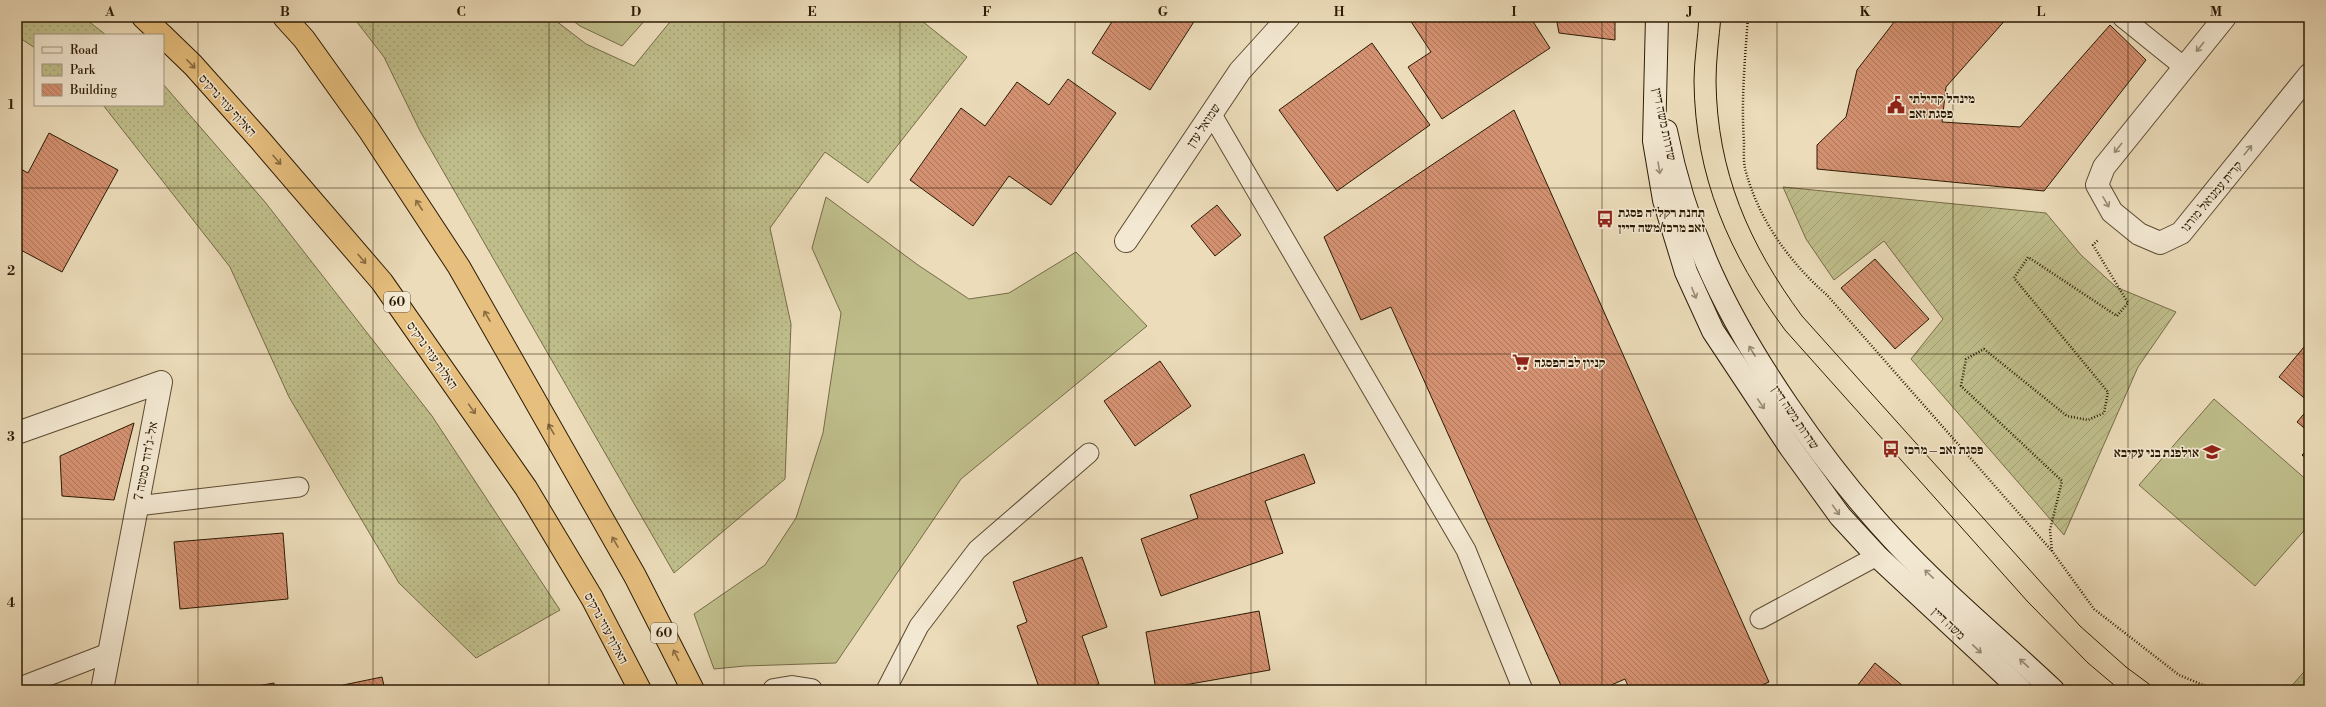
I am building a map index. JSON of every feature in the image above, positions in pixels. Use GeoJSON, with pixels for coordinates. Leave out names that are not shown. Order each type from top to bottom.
{"type":"FeatureCollection","features":[{"type":"Feature","properties":{"kind":"highway","name":"האלוף עוזי נרקיס"},"geometry":{"type":"LineString","coordinates":[[143,17],[160,34]]}},
{"type":"Feature","properties":{"kind":"highway","name":"60"},"geometry":{"type":"LineString","coordinates":[[284,17],[304,39],[369,130],[459,268],[635,576],[693,690]]}},
{"type":"Feature","properties":{"kind":"highway","name":"האלוף עוזי נרקיס"},"geometry":{"type":"LineString","coordinates":[[164,38],[192,65],[260,140],[382,282],[526,488],[592,598],[640,690]]}},
{"type":"Feature","properties":{"kind":"street","name":"שדרות משה דיין"},"geometry":{"type":"LineString","coordinates":[[1657,17],[1654,73],[1654,141],[1664,200],[1686,272],[1698,302],[1736,367],[1790,447],[1840,516],[1877,556]]}},
{"type":"Feature","properties":{"kind":"street","name":"קרית עמנואל מורנו"},"geometry":{"type":"LineString","coordinates":[[2225,17],[2104,166],[2096,185],[2112,212],[2139,234],[2160,243],[2181,233],[2309,75]]}},
{"type":"Feature","properties":{"kind":"street","name":"שמואל עדן"},"geometry":{"type":"LineString","coordinates":[[1126,241],[1240,71],[1286,18]]}},
{"type":"Feature","properties":{"kind":"street","name":"שדרות משה דיין"},"geometry":{"type":"LineString","coordinates":[[1654,73],[1668,140],[1684,199],[1706,266],[1737,327],[1760,365],[1837,476],[1862,506],[1895,541],[2053,690]]}},
{"type":"Feature","properties":{"kind":"street","name":"אל-ג'דוד סמטה 7"},"geometry":{"type":"LineString","coordinates":[[17,433],[161,382],[102,690]]}},
{"type":"Feature","properties":{"kind":"street","name":"משה דיין"},"geometry":{"type":"LineString","coordinates":[[1877,556],[2020,690]]}},
{"type":"Feature","properties":{"kind":"street"},"geometry":{"type":"LineString","coordinates":[[774,690],[792,687],[811,690]]}},
{"type":"Feature","properties":{"kind":"lane"},"geometry":{"type":"LineString","coordinates":[[2122,17],[2184,67]]}},
{"type":"Feature","properties":{"kind":"lane"},"geometry":{"type":"LineString","coordinates":[[1211,113],[1466,550],[1523,690]]}},
{"type":"Feature","properties":{"kind":"lane"},"geometry":{"type":"LineString","coordinates":[[886,690],[919,626],[977,550],[1089,453]]}},
{"type":"Feature","properties":{"kind":"lane"},"geometry":{"type":"LineString","coordinates":[[137,506],[299,488]]}},
{"type":"Feature","properties":{"kind":"lane"},"geometry":{"type":"LineString","coordinates":[[1760,619],[1877,556]]}},
{"type":"Feature","properties":{"kind":"lane"},"geometry":{"type":"LineString","coordinates":[[17,688],[108,653]]}},
{"type":"Feature","properties":{"kind":"path"},"geometry":{"type":"LineString","coordinates":[[1748,17],[1742,111],[1746,171],[1757,206],[1775,235],[1803,274],[1827,295],[2052,551],[2094,609],[2178,674],[2215,690]]}},
{"type":"Feature","properties":{"kind":"path"},"geometry":{"type":"LineString","coordinates":[[2052,551],[2050,530],[2062,482],[1961,386],[1966,359],[1984,349],[2067,416],[2088,420],[2104,413],[2108,392],[2014,278],[2028,257],[2117,316],[2128,303],[2093,246],[2118,217]]}},
{"type":"Feature","properties":{"kind":"green space"},"geometry":{"type":"Polygon","coordinates":[[[17,17],[83,17],[105,34],[34,34],[34,47],[17,36],[17,17]]]}},
{"type":"Feature","properties":{"kind":"green space"},"geometry":{"type":"Polygon","coordinates":[[[353,17],[551,17],[586,44],[634,66],[674,17],[917,17],[967,57],[868,183],[825,152],[770,228],[791,324],[785,479],[674,573],[420,131],[384,57],[353,17]]]}},
{"type":"Feature","properties":{"kind":"green space"},"geometry":{"type":"Polygon","coordinates":[[[568,17],[648,17],[622,46],[580,26],[568,17]]]}},
{"type":"Feature","properties":{"kind":"green space"},"geometry":{"type":"Polygon","coordinates":[[[164,85],[265,202],[432,416],[560,610],[476,658],[399,583],[289,397],[230,267],[104,106],[164,106],[164,85]]]}},
{"type":"Feature","properties":{"kind":"green space"},"geometry":{"type":"Polygon","coordinates":[[[1783,187],[2046,213],[2081,255],[2116,287],[2176,312],[2138,367],[2064,535],[1911,359],[1943,319],[1884,241],[1834,280],[1806,239],[1783,187]]]}},
{"type":"Feature","properties":{"kind":"green space"},"geometry":{"type":"Polygon","coordinates":[[[826,197],[918,265],[969,299],[1009,293],[1076,252],[1147,326],[961,479],[836,663],[745,666],[714,669],[694,614],[765,565],[796,518],[823,433],[841,313],[812,248],[826,197]]]}},
{"type":"Feature","properties":{"kind":"green space"},"geometry":{"type":"Polygon","coordinates":[[[2214,399],[2309,482],[2309,525],[2255,586],[2139,485],[2214,399]]]}},
{"type":"Feature","properties":{"kind":"green space"},"geometry":{"type":"Polygon","coordinates":[[[2309,666],[2309,690],[2288,690],[2309,666]]]}},
{"type":"Feature","properties":{"kind":"building"},"geometry":{"type":"Polygon","coordinates":[[[1115,17],[1197,17],[1150,90],[1092,53],[1115,17]]]}},
{"type":"Feature","properties":{"kind":"building"},"geometry":{"type":"Polygon","coordinates":[[[1408,17],[1530,17],[1550,48],[1442,119],[1408,67],[1431,52],[1408,17]]]}},
{"type":"Feature","properties":{"kind":"building"},"geometry":{"type":"Polygon","coordinates":[[[1556,17],[1615,17],[1615,40],[1559,33],[1556,17]]]}},
{"type":"Feature","properties":{"kind":"building","name":"מינהל קהילתי פסגת זאב"},"geometry":{"type":"Polygon","coordinates":[[[1898,17],[2008,17],[1946,87],[1942,122],[2020,127],[2110,25],[2146,60],[2044,191],[1817,169],[1817,145],[1846,117],[1857,70],[1898,17]]]}},
{"type":"Feature","properties":{"kind":"building"},"geometry":{"type":"Polygon","coordinates":[[[1372,43],[1430,125],[1337,191],[1279,110],[1372,43]]]}},
{"type":"Feature","properties":{"kind":"building"},"geometry":{"type":"Polygon","coordinates":[[[1068,79],[1116,113],[1051,205],[1009,176],[973,226],[910,180],[961,108],[985,126],[1017,82],[1049,105],[1068,79]]]}},
{"type":"Feature","properties":{"kind":"building","name":"קניון לב הפסגה"},"geometry":{"type":"Polygon","coordinates":[[[1514,110],[1769,682],[1751,690],[1630,690],[1625,679],[1600,690],[1563,690],[1391,307],[1361,320],[1324,237],[1514,110]]]}},
{"type":"Feature","properties":{"kind":"building"},"geometry":{"type":"Polygon","coordinates":[[[49,133],[118,170],[62,272],[17,248],[17,167],[28,173],[49,133]]]}},
{"type":"Feature","properties":{"kind":"building"},"geometry":{"type":"Polygon","coordinates":[[[1217,205],[1241,235],[1215,256],[1191,226],[1217,205]]]}},
{"type":"Feature","properties":{"kind":"building"},"geometry":{"type":"Polygon","coordinates":[[[1875,259],[1929,319],[1895,349],[1841,288],[1875,259]]]}},
{"type":"Feature","properties":{"kind":"building"},"geometry":{"type":"Polygon","coordinates":[[[2309,341],[2309,402],[2279,377],[2309,341]]]}},
{"type":"Feature","properties":{"kind":"building"},"geometry":{"type":"Polygon","coordinates":[[[1160,361],[1191,406],[1135,446],[1104,401],[1160,361]]]}},
{"type":"Feature","properties":{"kind":"building"},"geometry":{"type":"Polygon","coordinates":[[[2309,408],[2309,432],[2297,422],[2309,408]]]}},
{"type":"Feature","properties":{"kind":"building"},"geometry":{"type":"Polygon","coordinates":[[[134,423],[114,500],[62,496],[60,456],[134,423]]]}},
{"type":"Feature","properties":{"kind":"building"},"geometry":{"type":"Polygon","coordinates":[[[2309,448],[2309,461],[2302,455],[2309,448]]]}},
{"type":"Feature","properties":{"kind":"building"},"geometry":{"type":"Polygon","coordinates":[[[1304,454],[1315,483],[1265,501],[1283,553],[1161,596],[1141,539],[1198,518],[1190,495],[1304,454]]]}},
{"type":"Feature","properties":{"kind":"building"},"geometry":{"type":"Polygon","coordinates":[[[283,533],[288,599],[180,609],[174,542],[283,533]]]}},
{"type":"Feature","properties":{"kind":"building"},"geometry":{"type":"Polygon","coordinates":[[[1082,557],[1107,627],[1082,636],[1099,684],[1082,690],[1040,690],[1017,626],[1027,622],[1013,582],[1082,557]]]}},
{"type":"Feature","properties":{"kind":"building"},"geometry":{"type":"Polygon","coordinates":[[[1259,611],[1270,670],[1156,690],[1146,632],[1259,611]]]}},
{"type":"Feature","properties":{"kind":"building"},"geometry":{"type":"Polygon","coordinates":[[[1875,663],[1908,690],[1854,690],[1875,663]]]}},
{"type":"Feature","properties":{"kind":"building"},"geometry":{"type":"Polygon","coordinates":[[[382,677],[385,690],[344,690],[343,685],[382,677]]]}},
{"type":"Feature","properties":{"kind":"building"},"geometry":{"type":"Polygon","coordinates":[[[274,683],[275,690],[235,690],[274,683]]]}},
{"type":"Feature","properties":{"kind":"tram line"},"geometry":{"type":"LineString","coordinates":[[1699,17],[1694,81],[1696,116],[1701,150],[1708,182],[1719,213],[1747,273],[1785,330],[2028,602],[2088,663],[2120,690]]}},
{"type":"Feature","properties":{"kind":"tram line"},"geometry":{"type":"LineString","coordinates":[[1721,17],[1716,81],[1722,146],[1740,206],[1766,262],[1783,289],[1802,316],[2080,626],[2126,667],[2157,690]]}},
{"type":"Feature","properties":{"kind":"place","name":"מינהל קהילתי פסגת זאב"},"geometry":{"type":"Point","coordinates":[1896,105]}},
{"type":"Feature","properties":{"kind":"place","name":"תחנת רקל״ה פסגת זאב מרכז/משה דיין"},"geometry":{"type":"Point","coordinates":[1605,219]}},
{"type":"Feature","properties":{"kind":"place","name":"קניון לב הפסגה"},"geometry":{"type":"Point","coordinates":[1521,362]}},
{"type":"Feature","properties":{"kind":"place","name":"פסגת זאב – מרכז"},"geometry":{"type":"Point","coordinates":[1891,449]}},
{"type":"Feature","properties":{"kind":"place","name":"אולפנת בני עקיבא"},"geometry":{"type":"Point","coordinates":[2212,452]}}]}
